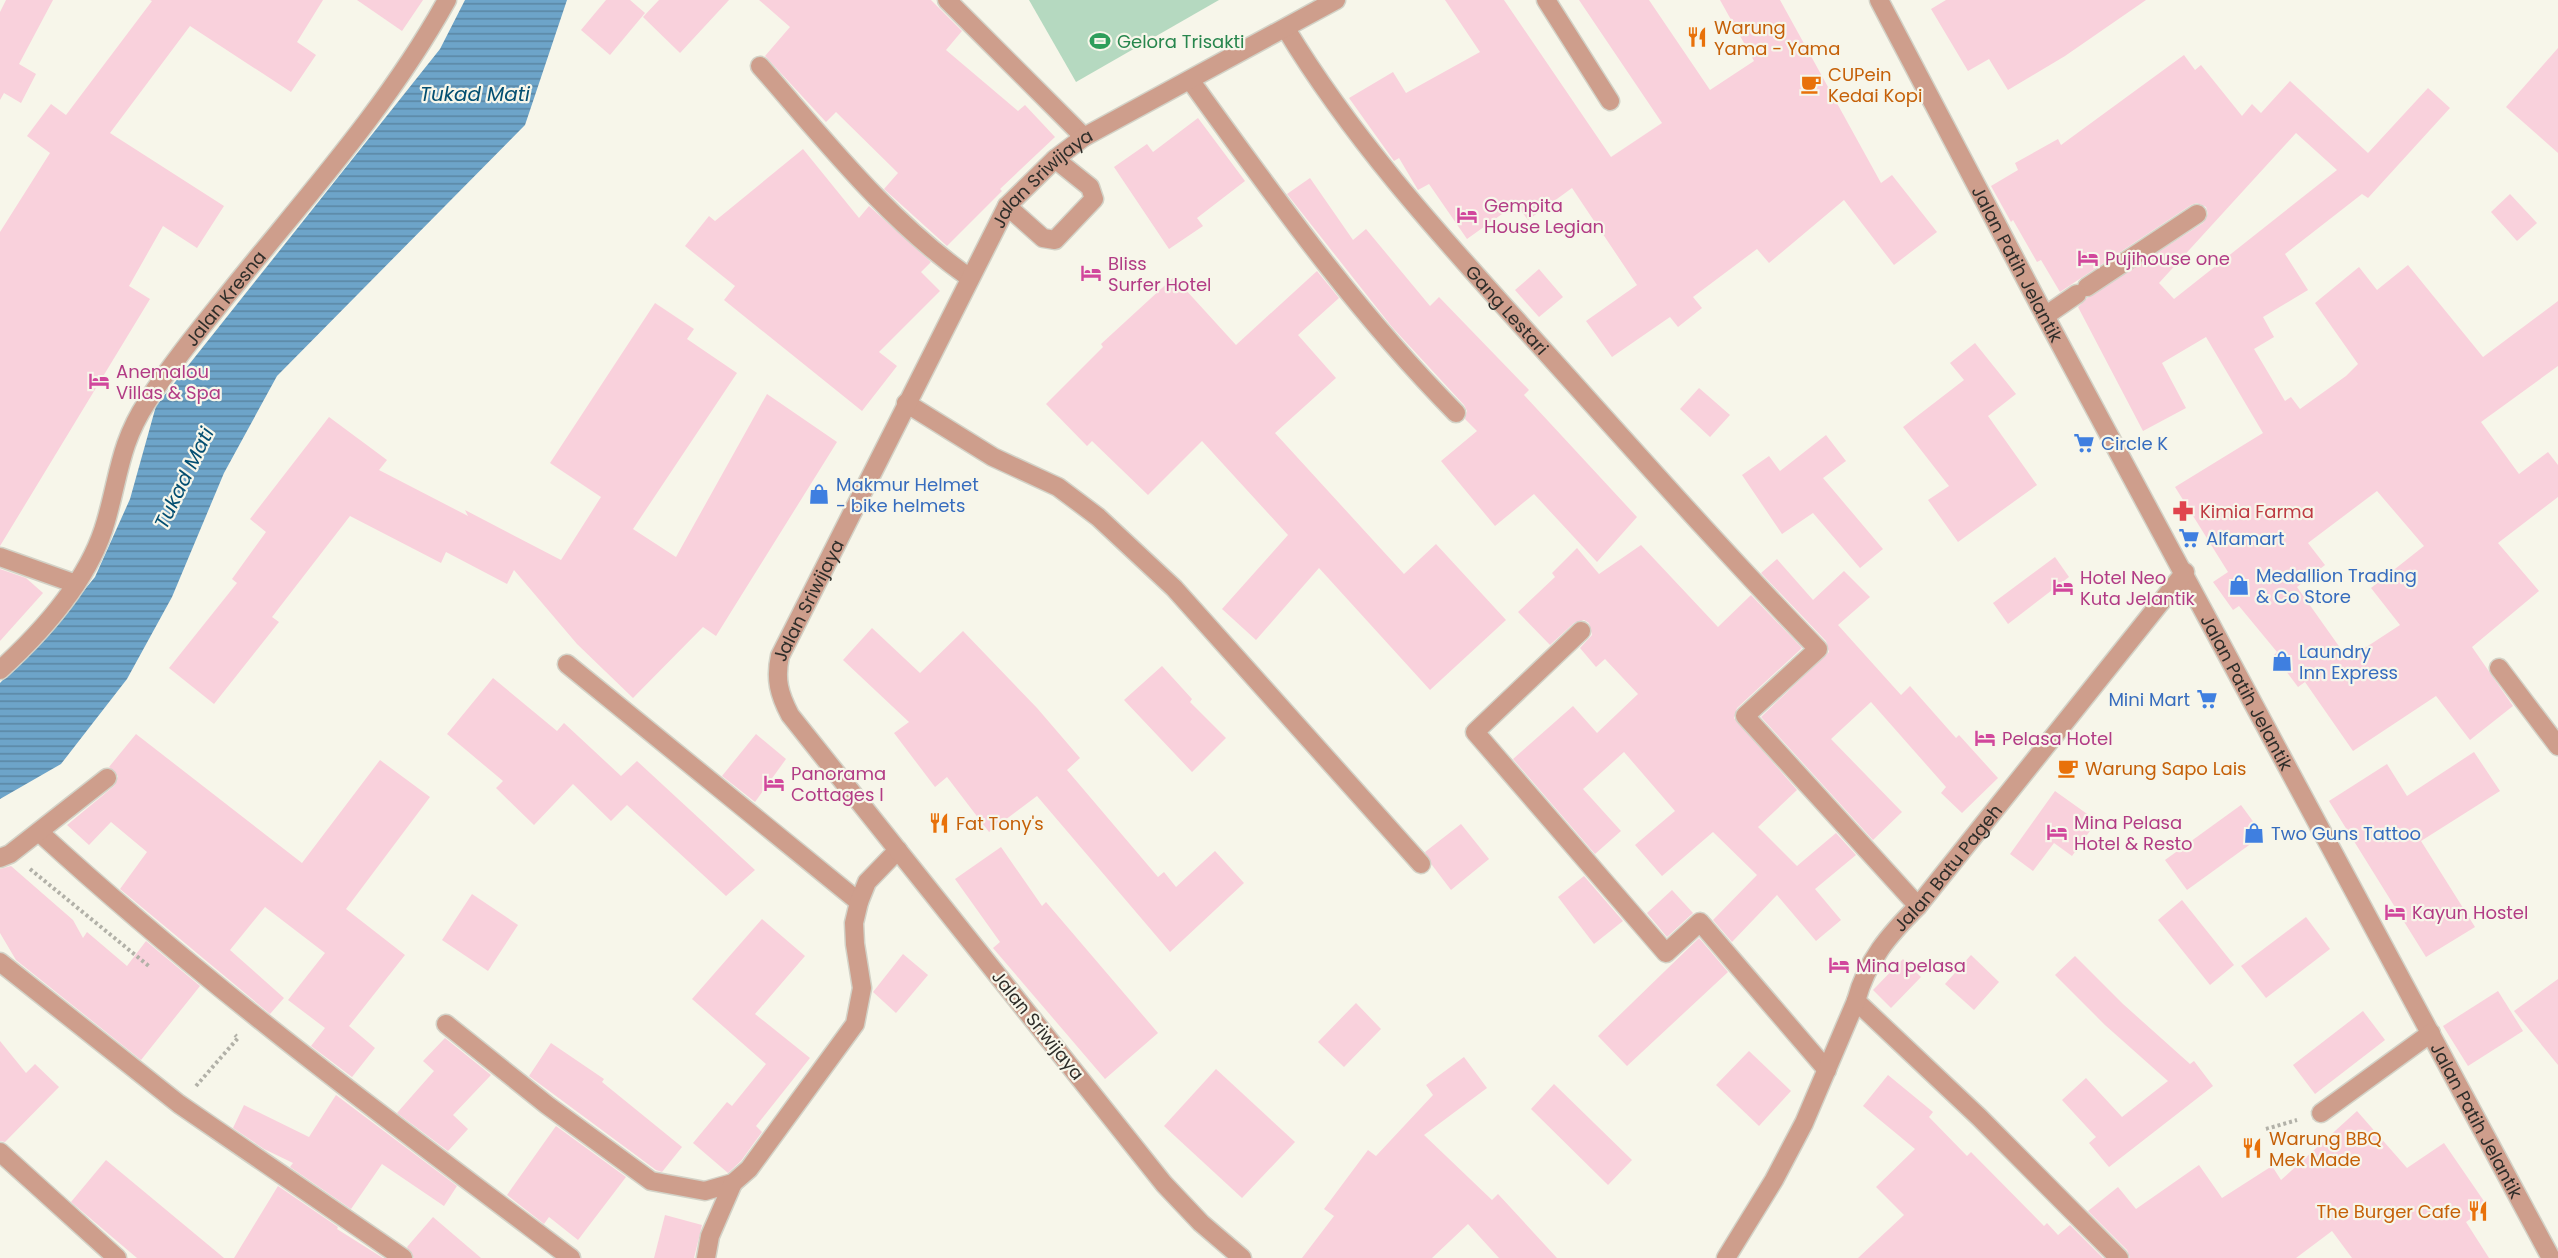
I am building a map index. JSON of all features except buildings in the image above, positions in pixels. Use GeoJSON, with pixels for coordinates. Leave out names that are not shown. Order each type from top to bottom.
{"type":"FeatureCollection","features":[{"type":"Feature","properties":{"kind":"street","name":"Jalan Kresna"},"geometry":{"type":"LineString","coordinates":[[0,670],[45,624],[76,584],[95,552],[106,521],[118,466],[130,429],[148,400],[210,316],[374,114],[422,44],[447,0]]}},
{"type":"Feature","properties":{"kind":"street"},"geometry":{"type":"LineString","coordinates":[[947,0],[1084,137]]}},
{"type":"Feature","properties":{"kind":"street","name":"Jalan Sriwijaya"},"geometry":{"type":"LineString","coordinates":[[1242,1258],[1201,1223],[1164,1184],[789,715],[780,695],[776,675],[780,656],[969,278],[1007,207],[1055,159],[1084,137],[1336,0]]}},
{"type":"Feature","properties":{"kind":"street"},"geometry":{"type":"LineString","coordinates":[[1546,0],[1610,101]]}},
{"type":"Feature","properties":{"kind":"street","name":"Jalan Patih Jelantik"},"geometry":{"type":"LineString","coordinates":[[1879,0],[2045,316],[2551,1258]]}},
{"type":"Feature","properties":{"kind":"street","name":"Gang Lestari"},"geometry":{"type":"LineString","coordinates":[[1286,29],[1315,78],[1417,209],[1748,576],[1818,649],[1745,716],[1918,906]]}},
{"type":"Feature","properties":{"kind":"street"},"geometry":{"type":"LineString","coordinates":[[760,66],[868,189],[940,258],[969,278]]}},
{"type":"Feature","properties":{"kind":"street"},"geometry":{"type":"LineString","coordinates":[[1190,80],[1344,291],[1390,344],[1456,413]]}},
{"type":"Feature","properties":{"kind":"street"},"geometry":{"type":"LineString","coordinates":[[1007,207],[1043,238],[1054,240],[1094,199],[1090,187],[1055,159]]}},
{"type":"Feature","properties":{"kind":"street"},"geometry":{"type":"LineString","coordinates":[[2045,316],[2197,214]]}},
{"type":"Feature","properties":{"kind":"street"},"geometry":{"type":"LineString","coordinates":[[906,403],[993,457],[1058,487],[1098,517],[1174,588],[1421,864]]}},
{"type":"Feature","properties":{"kind":"street"},"geometry":{"type":"LineString","coordinates":[[0,557],[76,584]]}},
{"type":"Feature","properties":{"kind":"street","name":"Jalan Batu Pageh"},"geometry":{"type":"LineString","coordinates":[[1726,1258],[1774,1180],[1804,1123],[1856,1001],[1871,959],[1883,941],[1918,906],[2185,573]]}},
{"type":"Feature","properties":{"kind":"street"},"geometry":{"type":"LineString","coordinates":[[1581,631],[1475,732],[1666,953],[1700,922],[1827,1070]]}},
{"type":"Feature","properties":{"kind":"street"},"geometry":{"type":"LineString","coordinates":[[567,664],[859,902]]}},
{"type":"Feature","properties":{"kind":"street"},"geometry":{"type":"LineString","coordinates":[[2499,668],[2558,746]]}},
{"type":"Feature","properties":{"kind":"street"},"geometry":{"type":"LineString","coordinates":[[5,856],[107,778]]}},
{"type":"Feature","properties":{"kind":"street"},"geometry":{"type":"LineString","coordinates":[[39,832],[188,964],[312,1064],[571,1258]]}},
{"type":"Feature","properties":{"kind":"street"},"geometry":{"type":"LineString","coordinates":[[446,1024],[651,1181],[705,1191],[733,1183],[749,1169],[855,1024],[861,988],[854,923],[859,902],[867,882],[898,850]]}},
{"type":"Feature","properties":{"kind":"street"},"geometry":{"type":"LineString","coordinates":[[0,962],[179,1104],[403,1258]]}},
{"type":"Feature","properties":{"kind":"street"},"geometry":{"type":"LineString","coordinates":[[1856,1001],[1978,1117],[2119,1258]]}},
{"type":"Feature","properties":{"kind":"street"},"geometry":{"type":"LineString","coordinates":[[2321,1113],[2431,1033]]}},
{"type":"Feature","properties":{"kind":"street"},"geometry":{"type":"LineString","coordinates":[[0,1152],[117,1258]]}},
{"type":"Feature","properties":{"kind":"street"},"geometry":{"type":"LineString","coordinates":[[706,1258],[710,1236],[733,1183]]}},
{"type":"Feature","properties":{"kind":"path"},"geometry":{"type":"LineString","coordinates":[[5,856],[156,971]]}},
{"type":"Feature","properties":{"kind":"path"},"geometry":{"type":"LineString","coordinates":[[179,1104],[238,1038],[229,1030]]}},
{"type":"Feature","properties":{"kind":"path"},"geometry":{"type":"LineString","coordinates":[[2266,1129],[2321,1113]]}},
{"type":"Feature","properties":{"kind":"green space","name":"Gelora Trisakti"},"geometry":{"type":"Polygon","coordinates":[[[1029,0],[1219,0],[1076,82],[1029,0]]]}},
{"type":"Feature","properties":{"kind":"water","name":"Tukad Mati"},"geometry":{"type":"Polygon","coordinates":[[[465,0],[567,0],[525,125],[277,376],[224,473],[172,597],[127,679],[61,764],[0,799],[0,683],[47,635],[95,577],[130,499],[156,406],[440,49],[465,0]]]}},
{"type":"Feature","properties":{"kind":"place","name":"Warung Yama - Yama"},"geometry":{"type":"Point","coordinates":[1697,37]}},
{"type":"Feature","properties":{"kind":"place","name":"Gelora Trisakti"},"geometry":{"type":"Point","coordinates":[1100,41]}},
{"type":"Feature","properties":{"kind":"place","name":"CUPein Kedai Kopi"},"geometry":{"type":"Point","coordinates":[1811,84]}},
{"type":"Feature","properties":{"kind":"place","name":"Gempita House Legian"},"geometry":{"type":"Point","coordinates":[1467,215]}},
{"type":"Feature","properties":{"kind":"place","name":"Pujihouse one"},"geometry":{"type":"Point","coordinates":[2088,258]}},
{"type":"Feature","properties":{"kind":"place","name":"Bliss Surfer Hotel"},"geometry":{"type":"Point","coordinates":[1091,273]}},
{"type":"Feature","properties":{"kind":"place","name":"Anemalou Villas & Spa"},"geometry":{"type":"Point","coordinates":[99,381]}},
{"type":"Feature","properties":{"kind":"place","name":"Circle K"},"geometry":{"type":"Point","coordinates":[2084,443]}},
{"type":"Feature","properties":{"kind":"place","name":"Makmur Helmet - bike helmets"},"geometry":{"type":"Point","coordinates":[819,494]}},
{"type":"Feature","properties":{"kind":"place","name":"Kimia Farma"},"geometry":{"type":"Point","coordinates":[2183,511]}},
{"type":"Feature","properties":{"kind":"place","name":"Alfamart"},"geometry":{"type":"Point","coordinates":[2189,538]}},
{"type":"Feature","properties":{"kind":"place","name":"Medallion Trading & Co Store"},"geometry":{"type":"Point","coordinates":[2239,585]}},
{"type":"Feature","properties":{"kind":"place","name":"Hotel Neo Kuta Jelantik"},"geometry":{"type":"Point","coordinates":[2063,587]}},
{"type":"Feature","properties":{"kind":"place","name":"Laundry Inn Express"},"geometry":{"type":"Point","coordinates":[2282,661]}},
{"type":"Feature","properties":{"kind":"place","name":"Mini Mart"},"geometry":{"type":"Point","coordinates":[2207,699]}},
{"type":"Feature","properties":{"kind":"place","name":"Pelasa Hotel"},"geometry":{"type":"Point","coordinates":[1985,738]}},
{"type":"Feature","properties":{"kind":"place","name":"Warung Sapo Lais"},"geometry":{"type":"Point","coordinates":[2068,768]}},
{"type":"Feature","properties":{"kind":"place","name":"Panorama Cottages I"},"geometry":{"type":"Point","coordinates":[774,783]}},
{"type":"Feature","properties":{"kind":"place","name":"Fat Tony's"},"geometry":{"type":"Point","coordinates":[939,823]}},
{"type":"Feature","properties":{"kind":"place","name":"Mina Pelasa Hotel & Resto"},"geometry":{"type":"Point","coordinates":[2057,832]}},
{"type":"Feature","properties":{"kind":"place","name":"Two Guns Tattoo"},"geometry":{"type":"Point","coordinates":[2254,833]}},
{"type":"Feature","properties":{"kind":"place","name":"Kayun Hostel"},"geometry":{"type":"Point","coordinates":[2395,912]}},
{"type":"Feature","properties":{"kind":"place","name":"Mina pelasa"},"geometry":{"type":"Point","coordinates":[1839,965]}},
{"type":"Feature","properties":{"kind":"place","name":"Warung BBQ Mek Made"},"geometry":{"type":"Point","coordinates":[2252,1148]}},
{"type":"Feature","properties":{"kind":"place","name":"The Burger Cafe"},"geometry":{"type":"Point","coordinates":[2478,1211]}}]}
